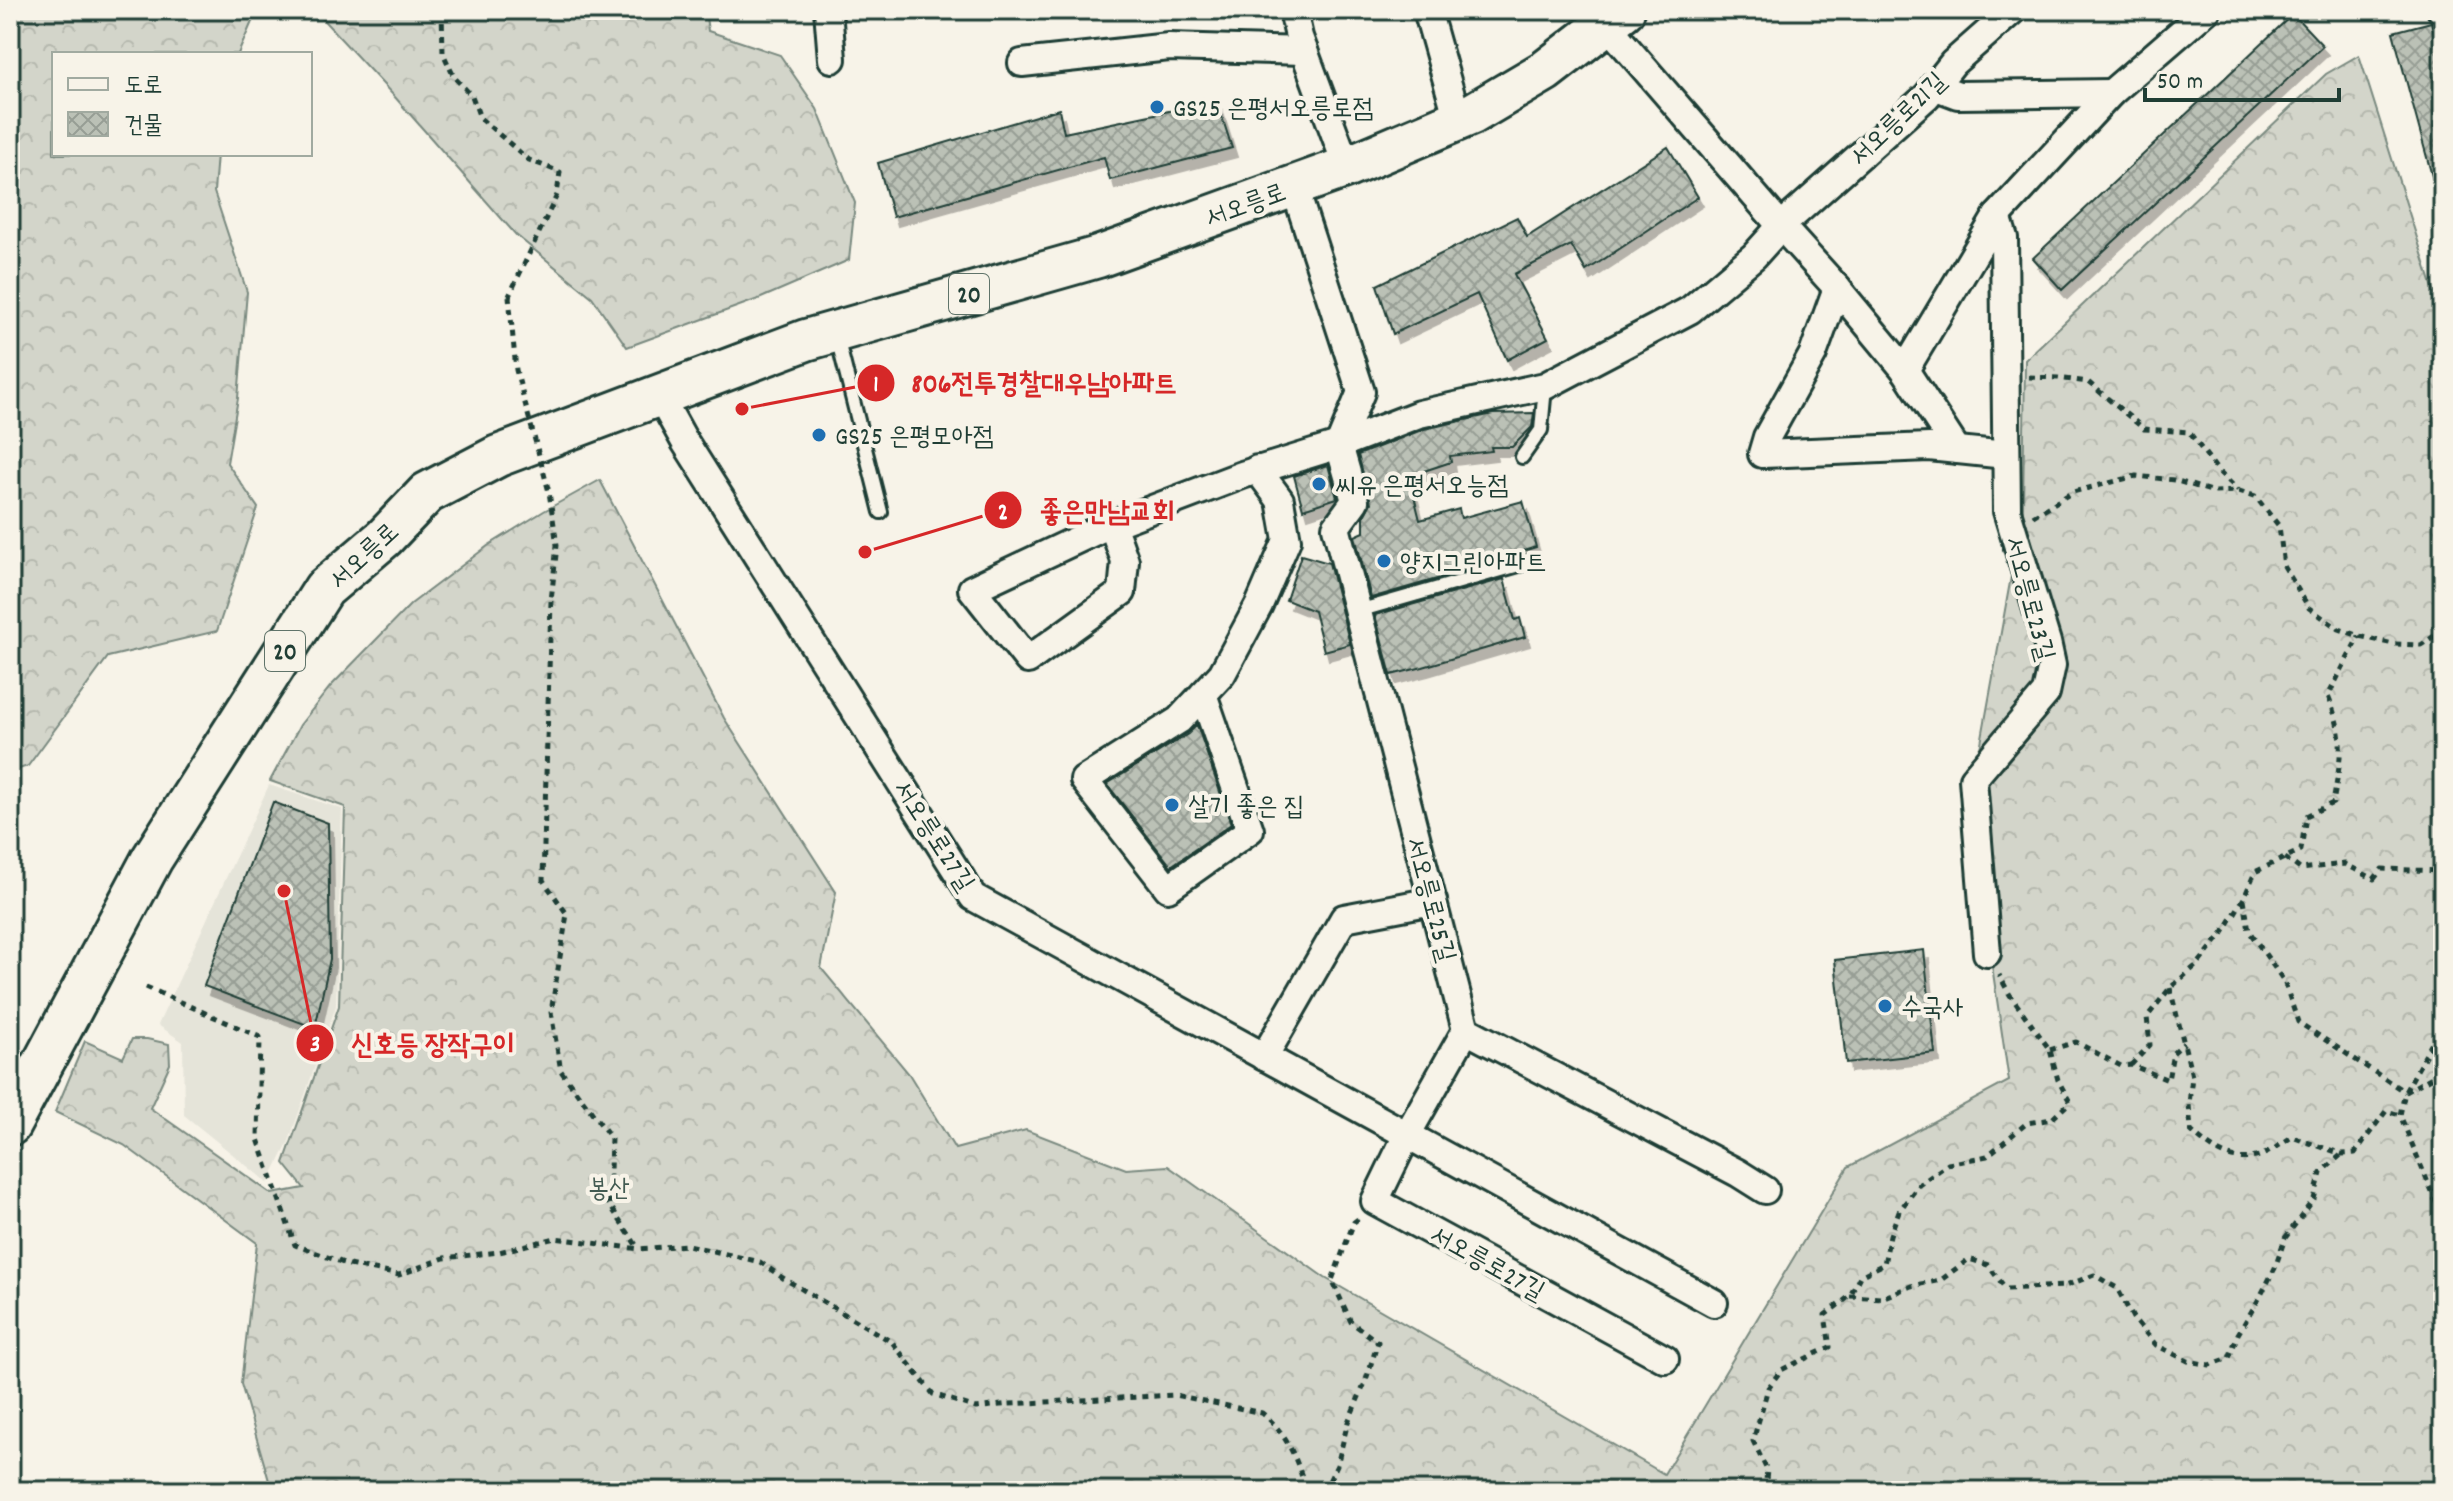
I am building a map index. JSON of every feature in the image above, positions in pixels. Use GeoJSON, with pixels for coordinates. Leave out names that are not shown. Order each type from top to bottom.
{"type":"FeatureCollection","features":[{"type":"Feature","properties":{"kind":"main road","name":"서오릉로"},"geometry":{"type":"LineString","coordinates":[[10,1125],[152,859],[324,589],[384,538],[427,493],[498,456],[806,340],[1098,257],[1347,167],[1472,114],[1545,71],[1615,17]]}},
{"type":"Feature","properties":{"kind":"street"},"geometry":{"type":"LineString","coordinates":[[828,10],[832,59]]}},
{"type":"Feature","properties":{"kind":"street"},"geometry":{"type":"LineString","coordinates":[[1293,10],[1304,51],[1347,167]]}},
{"type":"Feature","properties":{"kind":"street"},"geometry":{"type":"LineString","coordinates":[[1427,10],[1458,120]]}},
{"type":"Feature","properties":{"kind":"street","name":"서오릉로21길"},"geometry":{"type":"LineString","coordinates":[[1781,226],[1916,106],[1953,63],[2013,10]]}},
{"type":"Feature","properties":{"kind":"street"},"geometry":{"type":"LineString","coordinates":[[1905,370],[1997,216],[2111,93],[2207,10]]}},
{"type":"Feature","properties":{"kind":"street"},"geometry":{"type":"LineString","coordinates":[[1615,17],[1781,226],[1905,370],[1957,450]]}},
{"type":"Feature","properties":{"kind":"street"},"geometry":{"type":"LineString","coordinates":[[1022,63],[1169,47],[1304,51]]}},
{"type":"Feature","properties":{"kind":"street"},"geometry":{"type":"LineString","coordinates":[[1934,86],[1958,95],[2111,93]]}},
{"type":"Feature","properties":{"kind":"street"},"geometry":{"type":"LineString","coordinates":[[1294,186],[1361,392],[1339,445]]}},
{"type":"Feature","properties":{"kind":"street","name":"서오릉로23길"},"geometry":{"type":"LineString","coordinates":[[1987,953],[1973,779],[2046,693],[2052,665],[2007,511],[2004,238],[1997,216]]}},
{"type":"Feature","properties":{"kind":"street"},"geometry":{"type":"LineString","coordinates":[[1112,524],[1125,561],[1122,592],[1028,660],[972,589],[1112,524],[1257,469],[1339,445],[1419,414],[1545,386],[1690,310],[1754,256],[1781,226]]}},
{"type":"Feature","properties":{"kind":"street"},"geometry":{"type":"LineString","coordinates":[[1837,288],[1813,354],[1767,437],[1762,454],[1929,447],[2006,455]]}},
{"type":"Feature","properties":{"kind":"street","name":"서오릉로27길"},"geometry":{"type":"LineString","coordinates":[[659,395],[685,442],[973,897],[1714,1303]]}},
{"type":"Feature","properties":{"kind":"street","name":"서오릉로25길"},"geometry":{"type":"LineString","coordinates":[[1339,445],[1355,501],[1336,527],[1466,1030]]}},
{"type":"Feature","properties":{"kind":"street"},"geometry":{"type":"LineString","coordinates":[[1203,694],[1250,830],[1168,888],[1084,780],[1179,720],[1203,694],[1222,674],[1259,605],[1287,540],[1280,500],[1257,469]]}},
{"type":"Feature","properties":{"kind":"street"},"geometry":{"type":"LineString","coordinates":[[1264,1057],[1344,918],[1433,901]]}},
{"type":"Feature","properties":{"kind":"street"},"geometry":{"type":"LineString","coordinates":[[1375,1201],[1407,1135],[1466,1030],[1765,1190]]}},
{"type":"Feature","properties":{"kind":"street","name":"서오릉로27길"},"geometry":{"type":"LineString","coordinates":[[1375,1201],[1665,1359]]}},
{"type":"Feature","properties":{"kind":"lane"},"geometry":{"type":"LineString","coordinates":[[835,332],[881,512]]}},
{"type":"Feature","properties":{"kind":"lane"},"geometry":{"type":"LineString","coordinates":[[1522,457],[1541,430],[1545,386]]}},
{"type":"Feature","properties":{"kind":"lane"},"geometry":{"type":"LineString","coordinates":[[1358,611],[1533,561]]}},
{"type":"Feature","properties":{"kind":"path"},"geometry":{"type":"LineString","coordinates":[[442,10],[443,53],[454,77],[472,96],[480,118],[529,160],[560,172],[557,195],[509,296],[516,370],[549,492],[557,545],[551,601],[543,880],[567,914],[551,1012],[561,1071],[611,1138],[609,1204],[639,1249]]}},
{"type":"Feature","properties":{"kind":"path"},"geometry":{"type":"LineString","coordinates":[[2005,370],[2014,375],[2038,379],[2088,382],[2144,429],[2189,432],[2218,471],[2239,491]]}},
{"type":"Feature","properties":{"kind":"path"},"geometry":{"type":"LineString","coordinates":[[2013,532],[2036,513],[2073,492],[2136,476],[2174,480],[2214,492],[2239,491],[2255,496],[2279,526],[2284,566],[2309,608],[2339,629],[2393,644],[2421,645],[2443,630]]}},
{"type":"Feature","properties":{"kind":"path"},"geometry":{"type":"LineString","coordinates":[[2131,1065],[2150,1045],[2147,1017],[2170,988],[2198,964],[2215,943],[2244,898],[2255,872],[2301,850],[2306,816],[2333,803],[2342,753],[2338,721],[2328,696],[2359,636]]}},
{"type":"Feature","properties":{"kind":"path"},"geometry":{"type":"LineString","coordinates":[[2285,858],[2300,869],[2345,864],[2374,879],[2382,869],[2443,873]]}},
{"type":"Feature","properties":{"kind":"path"},"geometry":{"type":"LineString","coordinates":[[2244,898],[2249,931],[2284,981],[2298,1022],[2405,1092]]}},
{"type":"Feature","properties":{"kind":"path"},"geometry":{"type":"LineString","coordinates":[[1765,1491],[1767,1470],[1753,1441],[1768,1388],[1781,1370],[1830,1347],[1825,1315],[1850,1296],[1860,1276],[1884,1264],[1899,1211],[1919,1185],[1948,1164],[1987,1156],[2027,1123],[2052,1119],[2070,1102],[2058,1080],[2050,1050],[2010,995],[1987,953]]}},
{"type":"Feature","properties":{"kind":"path"},"geometry":{"type":"LineString","coordinates":[[146,987],[260,1037],[258,1139],[295,1245],[349,1265],[399,1275],[444,1258],[499,1252],[555,1238],[639,1249],[688,1245],[760,1262],[892,1342],[933,1394],[976,1408],[1175,1395],[1262,1413],[1272,1421],[1296,1457],[1306,1491]]}},
{"type":"Feature","properties":{"kind":"path"},"geometry":{"type":"LineString","coordinates":[[2170,988],[2192,1076],[2189,1104],[2191,1131],[2211,1148],[2232,1157],[2258,1157],[2292,1137],[2342,1154],[2355,1153],[2386,1111],[2400,1115]]}},
{"type":"Feature","properties":{"kind":"path"},"geometry":{"type":"LineString","coordinates":[[2443,1023],[2405,1092],[2400,1115],[2443,1219]]}},
{"type":"Feature","properties":{"kind":"path"},"geometry":{"type":"LineString","coordinates":[[2050,1050],[2076,1042],[2121,1066],[2131,1065],[2168,1080],[2173,1053],[2185,1043]]}},
{"type":"Feature","properties":{"kind":"path"},"geometry":{"type":"LineString","coordinates":[[2405,1092],[2443,1071]]}},
{"type":"Feature","properties":{"kind":"path"},"geometry":{"type":"LineString","coordinates":[[1850,1296],[1882,1298],[1911,1286],[1941,1280],[1969,1259],[1988,1265],[2006,1289],[2065,1286],[2094,1275],[2117,1288],[2133,1318],[2156,1345],[2188,1361],[2210,1365],[2229,1358],[2238,1334],[2270,1278],[2285,1238],[2314,1199],[2321,1173],[2342,1154]]}},
{"type":"Feature","properties":{"kind":"path"},"geometry":{"type":"LineString","coordinates":[[1324,1491],[1337,1465],[1348,1422],[1378,1342],[1351,1322],[1332,1280],[1354,1222],[1375,1201]]}},
{"type":"Feature","properties":{"kind":"path"},"geometry":{"type":"LineString","coordinates":[[2443,1313],[2437,1326],[2443,1327]]}},
{"type":"Feature","properties":{"kind":"shaded area"},"geometry":{"type":"Polygon","coordinates":[[[269,785],[342,809],[336,1006],[288,1144],[268,1183],[184,1115],[183,1042],[158,1025],[269,785]]]}},
{"type":"Feature","properties":{"kind":"green space"},"geometry":{"type":"Polygon","coordinates":[[[10,10],[298,10],[254,17],[239,52],[52,52],[52,156],[217,156],[214,192],[247,292],[238,398],[227,463],[258,508],[217,631],[108,657],[28,766],[10,772],[10,10]]]}},
{"type":"Feature","properties":{"kind":"green space"},"geometry":{"type":"Polygon","coordinates":[[[314,10],[705,10],[708,31],[780,55],[817,109],[855,203],[849,260],[761,298],[627,347],[592,297],[516,235],[314,10]]]}},
{"type":"Feature","properties":{"kind":"green space","name":"봉산"},"geometry":{"type":"Polygon","coordinates":[[[2359,55],[2443,320],[2443,1491],[274,1491],[241,1384],[257,1243],[124,1145],[55,1112],[85,1041],[123,1058],[132,1039],[169,1044],[170,1064],[150,1108],[272,1194],[304,1188],[284,1163],[339,1006],[345,807],[270,781],[300,725],[330,687],[411,604],[489,545],[600,480],[724,718],[836,892],[821,968],[909,1074],[955,1149],[1026,1130],[1126,1169],[1168,1166],[1325,1278],[1664,1474],[1848,1167],[2009,1081],[1969,810],[2023,510],[2025,360],[2326,74],[2359,55]]]}},
{"type":"Feature","properties":{"kind":"building"},"geometry":{"type":"Polygon","coordinates":[[[2293,14],[2323,46],[2062,290],[2033,258],[2293,14]]]}},
{"type":"Feature","properties":{"kind":"building"},"geometry":{"type":"Polygon","coordinates":[[[2431,22],[2443,66],[2443,190],[2436,191],[2393,32],[2431,22]]]}},
{"type":"Feature","properties":{"kind":"building"},"geometry":{"type":"Polygon","coordinates":[[[1217,101],[1232,148],[1110,180],[1104,157],[893,217],[878,163],[1059,109],[1064,133],[1217,101]]]}},
{"type":"Feature","properties":{"kind":"building"},"geometry":{"type":"Polygon","coordinates":[[[1668,147],[1698,197],[1586,271],[1571,245],[1514,274],[1548,338],[1507,360],[1477,294],[1393,334],[1377,285],[1517,217],[1527,237],[1668,147]]]}},
{"type":"Feature","properties":{"kind":"building"},"geometry":{"type":"Polygon","coordinates":[[[1534,413],[1532,427],[1512,447],[1491,447],[1492,451],[1450,456],[1451,462],[1409,476],[1420,520],[1459,509],[1461,518],[1523,501],[1536,547],[1499,561],[1371,598],[1355,536],[1364,532],[1364,516],[1371,503],[1358,455],[1424,429],[1493,414],[1534,413]]]}},
{"type":"Feature","properties":{"kind":"building","name":"씨유 은평서오능점"},"geometry":{"type":"Polygon","coordinates":[[[1328,465],[1337,498],[1303,509],[1294,476],[1328,465]]]}},
{"type":"Feature","properties":{"kind":"building"},"geometry":{"type":"Polygon","coordinates":[[[1301,555],[1329,563],[1350,644],[1324,651],[1314,611],[1286,600],[1301,555]]]}},
{"type":"Feature","properties":{"kind":"building"},"geometry":{"type":"Polygon","coordinates":[[[1504,579],[1515,620],[1520,618],[1525,637],[1391,675],[1375,615],[1504,579]]]}},
{"type":"Feature","properties":{"kind":"building","name":"살기 좋은 집"},"geometry":{"type":"Polygon","coordinates":[[[1197,725],[1231,824],[1171,866],[1107,784],[1188,734],[1197,725]]]}},
{"type":"Feature","properties":{"kind":"building"},"geometry":{"type":"Polygon","coordinates":[[[273,802],[328,823],[330,959],[315,1028],[204,986],[273,802]]]}},
{"type":"Feature","properties":{"kind":"building","name":"수국사"},"geometry":{"type":"Polygon","coordinates":[[[1924,950],[1935,1053],[1846,1063],[1835,960],[1924,950]]]}},
{"type":"Feature","properties":{"kind":"place","name":"GS25 은평서오릉로점"},"geometry":{"type":"Point","coordinates":[1157,107]}},
{"type":"Feature","properties":{"kind":"place","name":"806전투경찰대우남아파트"},"geometry":{"type":"Point","coordinates":[742,409]}},
{"type":"Feature","properties":{"kind":"place","name":"GS25 은평모아점"},"geometry":{"type":"Point","coordinates":[819,435]}},
{"type":"Feature","properties":{"kind":"place","name":"씨유 은평서오능점"},"geometry":{"type":"Point","coordinates":[1319,484]}},
{"type":"Feature","properties":{"kind":"place","name":"좋은만남교회"},"geometry":{"type":"Point","coordinates":[865,552]}},
{"type":"Feature","properties":{"kind":"place","name":"양지그린아파트"},"geometry":{"type":"Point","coordinates":[1384,561]}},
{"type":"Feature","properties":{"kind":"place","name":"살기 좋은 집"},"geometry":{"type":"Point","coordinates":[1172,805]}},
{"type":"Feature","properties":{"kind":"place","name":"신호등 장작구이"},"geometry":{"type":"Point","coordinates":[284,891]}},
{"type":"Feature","properties":{"kind":"place","name":"수국사"},"geometry":{"type":"Point","coordinates":[1885,1006]}}]}
